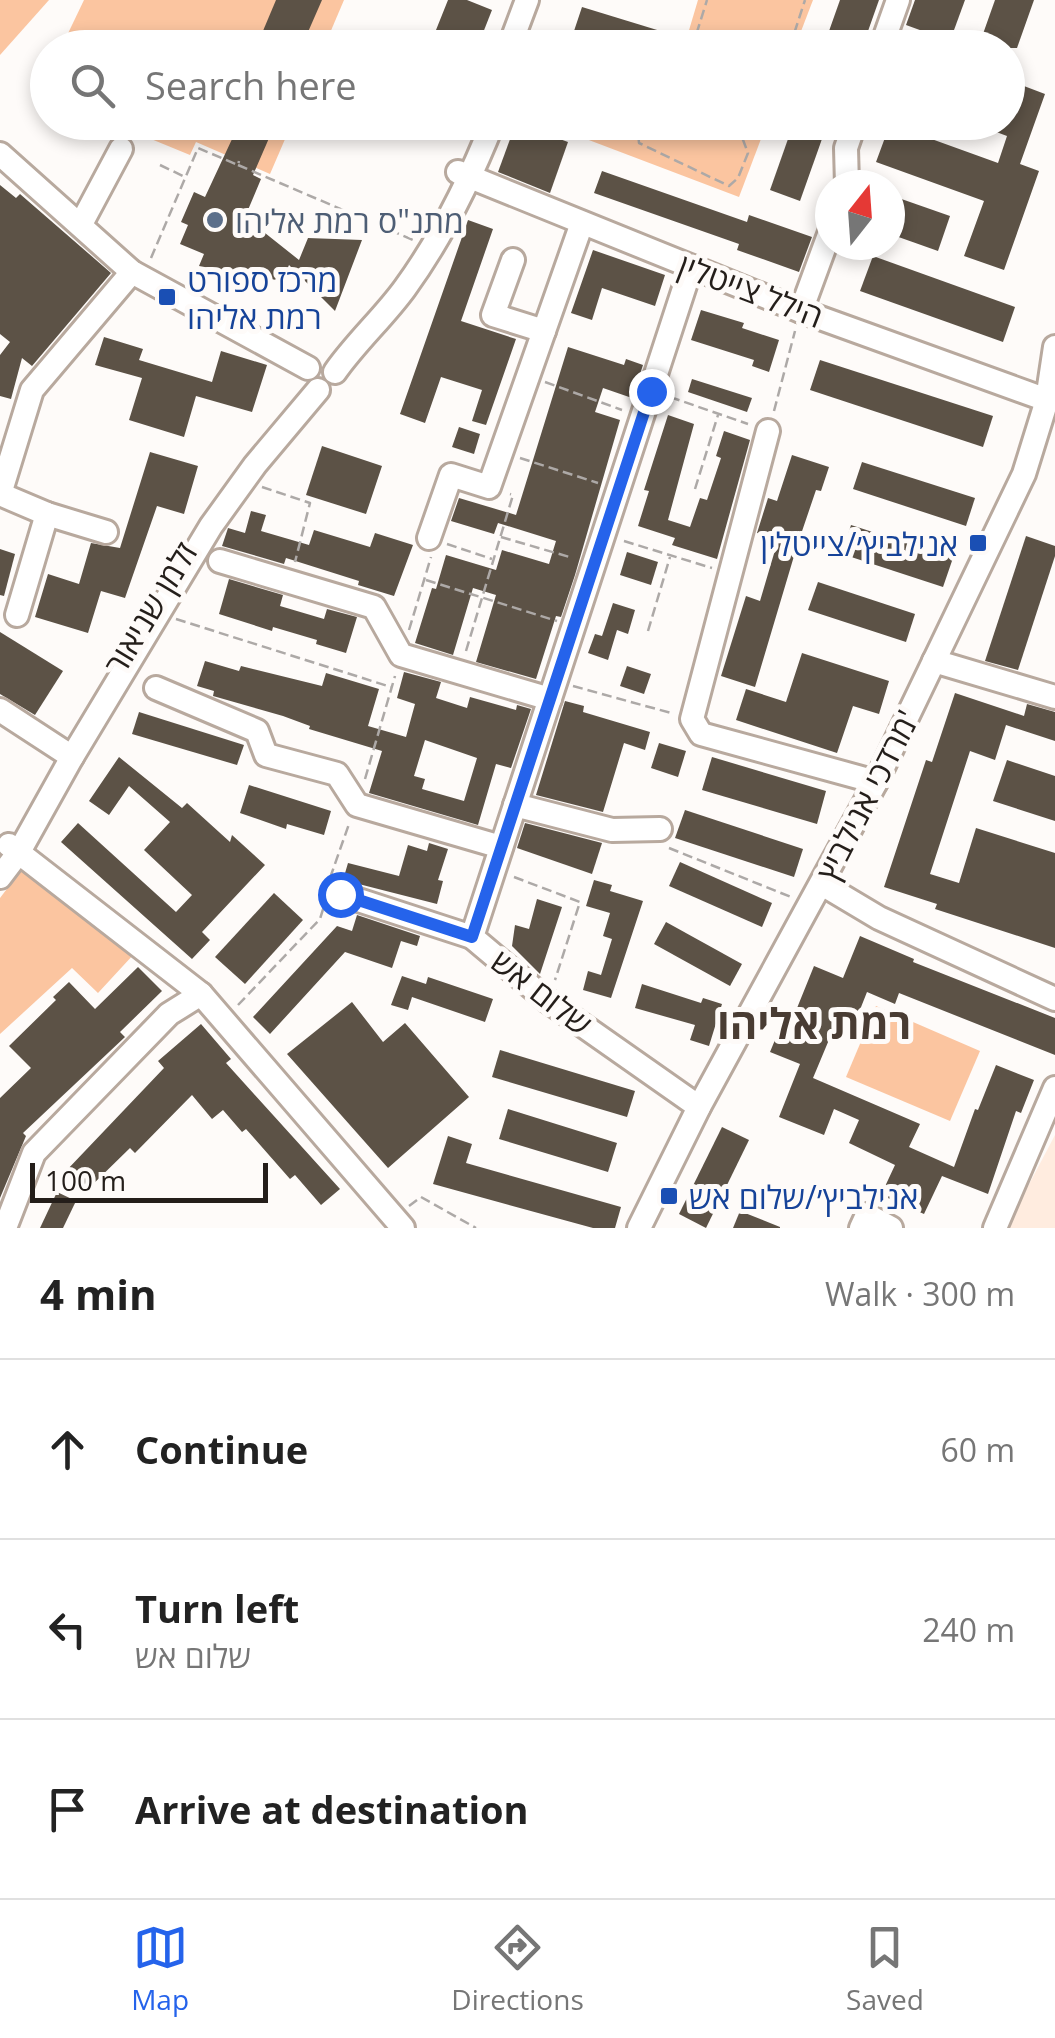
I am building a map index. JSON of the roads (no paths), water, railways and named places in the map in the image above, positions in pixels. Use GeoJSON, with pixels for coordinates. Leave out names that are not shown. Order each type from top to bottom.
{"type":"FeatureCollection","features":[{"type":"Feature","properties":{"kind":"street"},"geometry":{"type":"LineString","coordinates":[[515,30],[526,0]]}},
{"type":"Feature","properties":{"kind":"street"},"geometry":{"type":"LineString","coordinates":[[529,30],[540,0]]}},
{"type":"Feature","properties":{"kind":"street"},"geometry":{"type":"LineString","coordinates":[[888,30],[898,0]]}},
{"type":"Feature","properties":{"kind":"street","name":"זלמן שניאור"},"geometry":{"type":"LineString","coordinates":[[0,877],[9,850],[201,525],[395,282],[464,175],[474,140]]}},
{"type":"Feature","properties":{"kind":"street","name":"זלמן שניאור"},"geometry":{"type":"LineString","coordinates":[[68,753],[160,614],[211,526],[319,375],[404,289],[483,140]]}},
{"type":"Feature","properties":{"kind":"street"},"geometry":{"type":"LineString","coordinates":[[847,170],[849,140]]}},
{"type":"Feature","properties":{"kind":"street"},"geometry":{"type":"LineString","coordinates":[[81,224],[121,148]]}},
{"type":"Feature","properties":{"kind":"street"},"geometry":{"type":"LineString","coordinates":[[0,154],[138,274],[319,375]]}},
{"type":"Feature","properties":{"kind":"street","name":"הילל צייטלין"},"geometry":{"type":"LineString","coordinates":[[464,175],[801,311],[1047,400]]}},
{"type":"Feature","properties":{"kind":"street"},"geometry":{"type":"LineString","coordinates":[[432,540],[451,475],[489,487],[582,223]]}},
{"type":"Feature","properties":{"kind":"street"},"geometry":{"type":"LineString","coordinates":[[513,260],[493,315],[544,331]]}},
{"type":"Feature","properties":{"kind":"street"},"geometry":{"type":"LineString","coordinates":[[801,311],[820,260]]}},
{"type":"Feature","properties":{"kind":"street","name":"שלום אש"},"geometry":{"type":"LineString","coordinates":[[691,267],[472,937],[548,1001],[700,1107]]}},
{"type":"Feature","properties":{"kind":"street"},"geometry":{"type":"LineString","coordinates":[[106,532],[47,514],[1,494],[32,390],[138,274]]}},
{"type":"Feature","properties":{"kind":"street","name":"מרדכי אנילביץ'"},"geometry":{"type":"LineString","coordinates":[[639,1228],[700,1107],[817,895],[934,661],[1045,452],[1055,347]]}},
{"type":"Feature","properties":{"kind":"street"},"geometry":{"type":"LineString","coordinates":[[768,431],[692,719],[701,734],[876,782]]}},
{"type":"Feature","properties":{"kind":"street"},"geometry":{"type":"LineString","coordinates":[[18,615],[47,514]]}},
{"type":"Feature","properties":{"kind":"street"},"geometry":{"type":"LineString","coordinates":[[220,561],[374,606],[401,655],[459,672],[553,690]]}},
{"type":"Feature","properties":{"kind":"street"},"geometry":{"type":"LineString","coordinates":[[934,661],[1055,697]]}},
{"type":"Feature","properties":{"kind":"street"},"geometry":{"type":"LineString","coordinates":[[156,688],[257,731],[266,755],[338,774],[357,805],[498,858]]}},
{"type":"Feature","properties":{"kind":"street"},"geometry":{"type":"LineString","coordinates":[[0,710],[68,753]]}},
{"type":"Feature","properties":{"kind":"street"},"geometry":{"type":"LineString","coordinates":[[515,805],[612,830],[658,836]]}},
{"type":"Feature","properties":{"kind":"street"},"geometry":{"type":"LineString","coordinates":[[9,850],[201,994],[398,1222]]}},
{"type":"Feature","properties":{"kind":"street"},"geometry":{"type":"LineString","coordinates":[[817,895],[878,918],[1055,999]]}},
{"type":"Feature","properties":{"kind":"street"},"geometry":{"type":"LineString","coordinates":[[332,898],[472,937]]}},
{"type":"Feature","properties":{"kind":"street"},"geometry":{"type":"LineString","coordinates":[[5,1228],[34,1153],[169,1014],[201,994]]}},
{"type":"Feature","properties":{"kind":"street"},"geometry":{"type":"LineString","coordinates":[[995,1228],[1055,1088]]}},
{"type":"Feature","properties":{"kind":"street"},"geometry":{"type":"LineString","coordinates":[[860,1228],[867,1215],[891,1228]]}},
{"type":"Feature","properties":{"kind":"place","name":"מתנ\"ס רמת אליהו"},"geometry":{"type":"Point","coordinates":[215,220]}},
{"type":"Feature","properties":{"kind":"place","name":"מרכז ספורט רמת אליהו"},"geometry":{"type":"Point","coordinates":[167,297]}},
{"type":"Feature","properties":{"kind":"place","name":"אנילביץ׳/צייטלין"},"geometry":{"type":"Point","coordinates":[978,543]}},
{"type":"Feature","properties":{"kind":"place","name":"אנילביץ׳/שלום אש"},"geometry":{"type":"Point","coordinates":[669,1196]}},
{"type":"Feature","properties":{"kind":"district","name":"רמת אליהו"},"geometry":{"type":"Point","coordinates":[814,1022]}}]}
